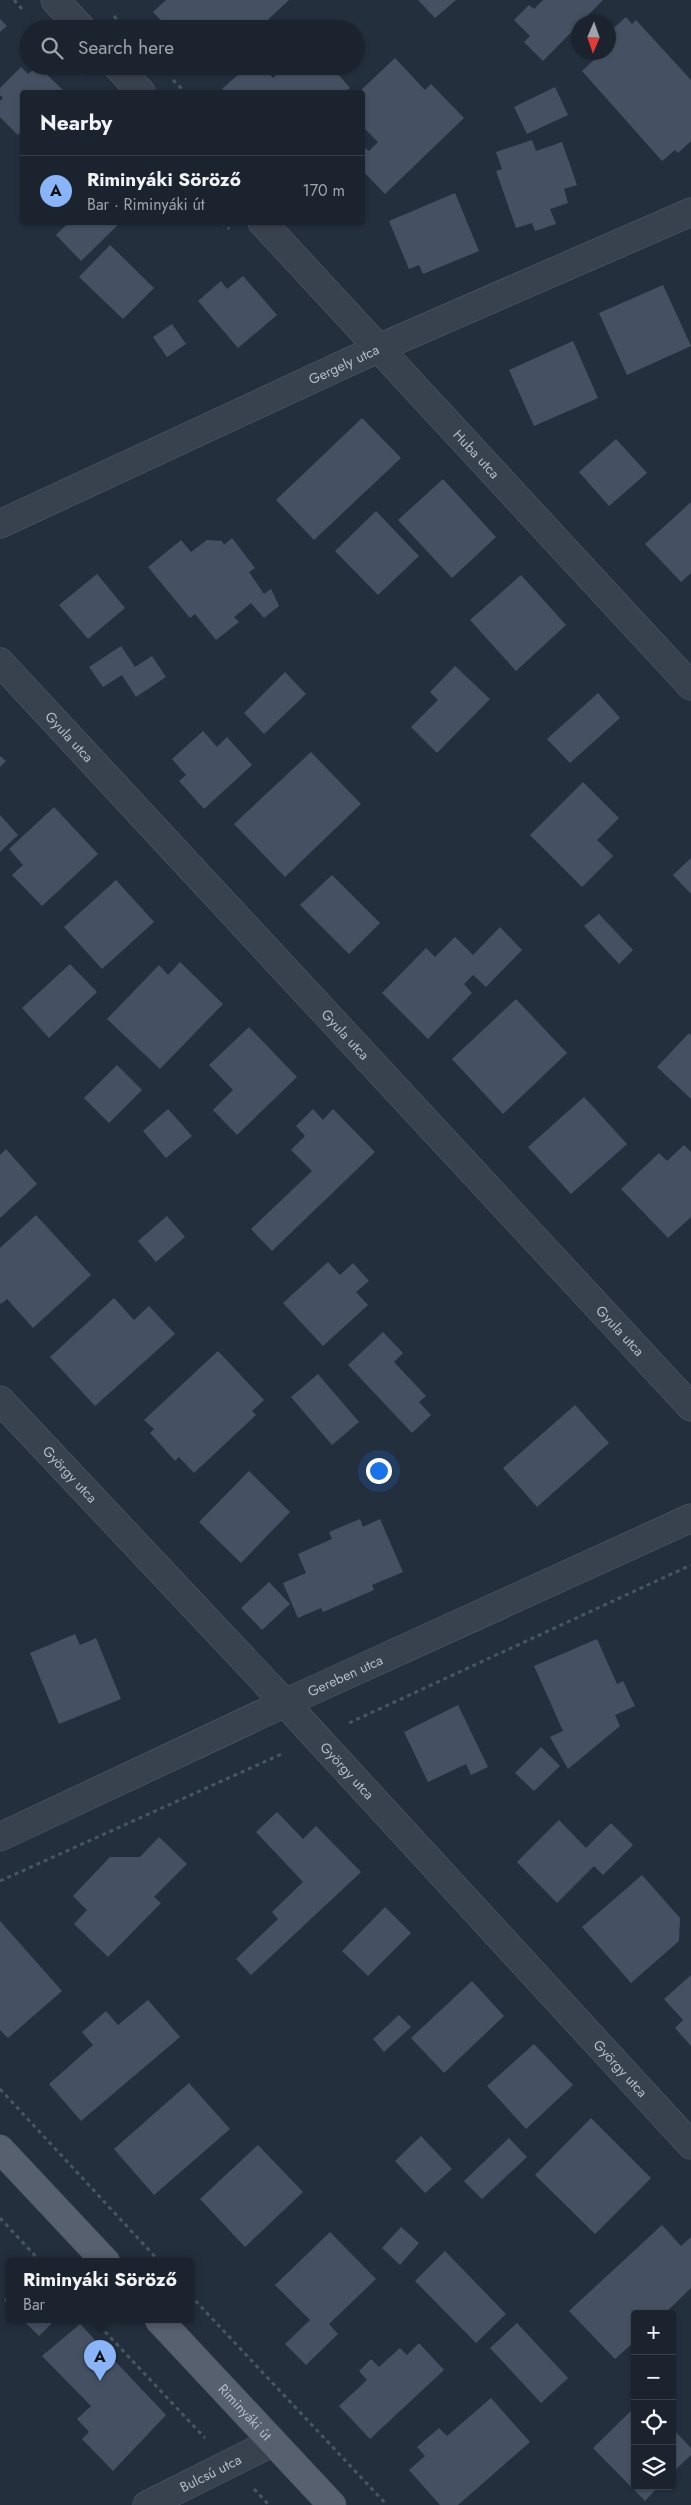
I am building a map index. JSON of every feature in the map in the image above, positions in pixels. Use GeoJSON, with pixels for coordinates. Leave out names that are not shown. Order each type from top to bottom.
{"type":"FeatureCollection","features":[{"type":"Feature","properties":{"kind":"main road"},"geometry":{"type":"LineString","coordinates":[[0,2149],[102,2258]]}},
{"type":"Feature","properties":{"kind":"main road","name":"Riminyáki út"},"geometry":{"type":"LineString","coordinates":[[162,2323],[332,2505]]}},
{"type":"Feature","properties":{"kind":"street"},"geometry":{"type":"LineString","coordinates":[[55,0],[74,20]]}},
{"type":"Feature","properties":{"kind":"street"},"geometry":{"type":"LineString","coordinates":[[125,75],[139,90]]}},
{"type":"Feature","properties":{"kind":"street","name":"Gergely utca"},"geometry":{"type":"LineString","coordinates":[[0,524],[379,348],[691,212]]}},
{"type":"Feature","properties":{"kind":"street","name":"Huba utca"},"geometry":{"type":"LineString","coordinates":[[265,225],[691,686]]}},
{"type":"Feature","properties":{"kind":"street","name":"Gyula utca"},"geometry":{"type":"LineString","coordinates":[[0,662],[691,1407]]}},
{"type":"Feature","properties":{"kind":"street","name":"György utca"},"geometry":{"type":"LineString","coordinates":[[0,1400],[285,1703],[691,2145]]}},
{"type":"Feature","properties":{"kind":"street","name":"Gereben utca"},"geometry":{"type":"LineString","coordinates":[[0,1837],[285,1703],[691,1518]]}},
{"type":"Feature","properties":{"kind":"street","name":"Bulcsú utca"},"geometry":{"type":"LineString","coordinates":[[148,2505],[273,2442]]}},
{"type":"Feature","properties":{"kind":"path"},"geometry":{"type":"LineString","coordinates":[[0,2089],[156,2258]]}},
{"type":"Feature","properties":{"kind":"path"},"geometry":{"type":"LineString","coordinates":[[0,2218],[37,2258]]}},
{"type":"Feature","properties":{"kind":"path"},"geometry":{"type":"LineString","coordinates":[[194,2298],[387,2505]]}},
{"type":"Feature","properties":{"kind":"path"},"geometry":{"type":"LineString","coordinates":[[97,2323],[269,2505]]}},
{"type":"Feature","properties":{"kind":"building"},"geometry":{"type":"Polygon","coordinates":[[[166,0],[289,0],[268,20],[161,20],[153,12],[166,0]]]}},
{"type":"Feature","properties":{"kind":"building"},"geometry":{"type":"Polygon","coordinates":[[[418,0],[456,0],[435,18],[418,0]]]}},
{"type":"Feature","properties":{"kind":"building"},"geometry":{"type":"Polygon","coordinates":[[[543,0],[603,0],[588,15],[571,15],[571,33],[543,61],[524,42],[530,36],[514,20],[529,5],[534,9],[543,0]]]}},
{"type":"Feature","properties":{"kind":"building"},"geometry":{"type":"Polygon","coordinates":[[[626,17],[632,24],[636,20],[691,80],[691,141],[678,153],[675,150],[662,161],[582,71],[594,60],[616,60],[616,26],[626,17]]]}},
{"type":"Feature","properties":{"kind":"building"},"geometry":{"type":"Polygon","coordinates":[[[0,19],[7,26],[0,32],[0,19]]]}},
{"type":"Feature","properties":{"kind":"building"},"geometry":{"type":"Polygon","coordinates":[[[395,58],[425,90],[431,84],[464,118],[385,194],[365,173],[365,148],[369,151],[378,142],[365,129],[365,90],[361,90],[395,58]]]}},
{"type":"Feature","properties":{"kind":"building"},"geometry":{"type":"Polygon","coordinates":[[[20,68],[20,75],[47,75],[63,90],[20,90],[20,132],[18,135],[0,117],[0,101],[3,98],[0,95],[0,88],[20,68]]]}},
{"type":"Feature","properties":{"kind":"building"},"geometry":{"type":"Polygon","coordinates":[[[238,75],[270,75],[273,78],[276,75],[339,75],[350,88],[348,90],[222,89],[238,75]]]}},
{"type":"Feature","properties":{"kind":"building"},"geometry":{"type":"Polygon","coordinates":[[[555,87],[568,115],[527,134],[514,107],[555,87]]]}},
{"type":"Feature","properties":{"kind":"building"},"geometry":{"type":"Polygon","coordinates":[[[532,140],[536,151],[562,142],[577,185],[564,189],[568,203],[550,209],[556,224],[535,231],[532,223],[516,228],[496,171],[502,169],[496,152],[532,140]]]}},
{"type":"Feature","properties":{"kind":"building"},"geometry":{"type":"Polygon","coordinates":[[[455,193],[479,251],[423,274],[419,265],[409,269],[389,221],[455,193]]]}},
{"type":"Feature","properties":{"kind":"building"},"geometry":{"type":"Polygon","coordinates":[[[66,225],[118,225],[81,261],[56,235],[66,225]]]}},
{"type":"Feature","properties":{"kind":"building"},"geometry":{"type":"Polygon","coordinates":[[[110,245],[154,288],[123,319],[79,277],[110,245]]]}},
{"type":"Feature","properties":{"kind":"building"},"geometry":{"type":"Polygon","coordinates":[[[243,276],[277,315],[238,348],[198,301],[221,281],[227,289],[243,276]]]}},
{"type":"Feature","properties":{"kind":"building"},"geometry":{"type":"Polygon","coordinates":[[[663,285],[691,346],[627,375],[599,313],[663,285]]]}},
{"type":"Feature","properties":{"kind":"building"},"geometry":{"type":"Polygon","coordinates":[[[172,324],[186,344],[167,357],[153,337],[172,324]]]}},
{"type":"Feature","properties":{"kind":"building"},"geometry":{"type":"Polygon","coordinates":[[[573,341],[598,398],[534,426],[509,370],[573,341]]]}},
{"type":"Feature","properties":{"kind":"building"},"geometry":{"type":"Polygon","coordinates":[[[362,418],[401,458],[314,540],[276,500],[362,418]]]}},
{"type":"Feature","properties":{"kind":"building"},"geometry":{"type":"Polygon","coordinates":[[[616,439],[647,473],[609,506],[579,472],[616,439]]]}},
{"type":"Feature","properties":{"kind":"building"},"geometry":{"type":"Polygon","coordinates":[[[443,479],[496,537],[452,578],[398,520],[443,479]]]}},
{"type":"Feature","properties":{"kind":"building"},"geometry":{"type":"Polygon","coordinates":[[[691,502],[691,573],[681,582],[645,544],[691,502]]]}},
{"type":"Feature","properties":{"kind":"building"},"geometry":{"type":"Polygon","coordinates":[[[376,511],[419,556],[378,595],[335,551],[376,511]]]}},
{"type":"Feature","properties":{"kind":"building"},"geometry":{"type":"Polygon","coordinates":[[[232,538],[255,568],[249,572],[264,594],[271,589],[279,606],[264,618],[251,603],[234,617],[239,622],[216,640],[195,614],[190,618],[148,567],[181,540],[191,552],[207,540],[222,541],[224,545],[232,538]]]}},
{"type":"Feature","properties":{"kind":"building"},"geometry":{"type":"Polygon","coordinates":[[[97,574],[125,608],[88,639],[59,605],[97,574]]]}},
{"type":"Feature","properties":{"kind":"building"},"geometry":{"type":"Polygon","coordinates":[[[521,575],[566,625],[516,671],[470,620],[521,575]]]}},
{"type":"Feature","properties":{"kind":"building"},"geometry":{"type":"Polygon","coordinates":[[[121,646],[135,667],[152,656],[166,677],[136,697],[122,675],[103,687],[89,667],[121,646]]]}},
{"type":"Feature","properties":{"kind":"building"},"geometry":{"type":"Polygon","coordinates":[[[455,666],[490,699],[437,753],[411,727],[438,700],[430,692],[455,666]]]}},
{"type":"Feature","properties":{"kind":"building"},"geometry":{"type":"Polygon","coordinates":[[[285,672],[306,694],[264,734],[244,713],[285,672]]]}},
{"type":"Feature","properties":{"kind":"building"},"geometry":{"type":"Polygon","coordinates":[[[598,693],[620,718],[570,763],[547,739],[598,693]]]}},
{"type":"Feature","properties":{"kind":"building"},"geometry":{"type":"Polygon","coordinates":[[[203,731],[217,747],[227,737],[252,765],[204,809],[179,781],[186,775],[172,759],[203,731]]]}},
{"type":"Feature","properties":{"kind":"building"},"geometry":{"type":"Polygon","coordinates":[[[311,752],[361,804],[285,877],[234,824],[311,752]]]}},
{"type":"Feature","properties":{"kind":"building"},"geometry":{"type":"Polygon","coordinates":[[[0,756],[6,761],[0,767],[0,756]]]}},
{"type":"Feature","properties":{"kind":"building"},"geometry":{"type":"Polygon","coordinates":[[[583,782],[619,818],[597,840],[613,856],[582,887],[530,835],[583,782]]]}},
{"type":"Feature","properties":{"kind":"building"},"geometry":{"type":"Polygon","coordinates":[[[54,807],[98,854],[42,906],[12,875],[23,865],[9,849],[54,807]]]}},
{"type":"Feature","properties":{"kind":"building"},"geometry":{"type":"Polygon","coordinates":[[[0,815],[18,835],[0,852],[0,815]]]}},
{"type":"Feature","properties":{"kind":"building"},"geometry":{"type":"Polygon","coordinates":[[[691,858],[691,894],[673,875],[691,858]]]}},
{"type":"Feature","properties":{"kind":"building"},"geometry":{"type":"Polygon","coordinates":[[[332,875],[380,923],[349,954],[300,905],[332,875]]]}},
{"type":"Feature","properties":{"kind":"building"},"geometry":{"type":"Polygon","coordinates":[[[116,880],[154,922],[102,969],[64,927],[116,880]]]}},
{"type":"Feature","properties":{"kind":"building"},"geometry":{"type":"Polygon","coordinates":[[[599,914],[633,950],[619,964],[584,926],[599,914]]]}},
{"type":"Feature","properties":{"kind":"building"},"geometry":{"type":"Polygon","coordinates":[[[500,927],[522,950],[486,987],[473,975],[464,984],[472,993],[428,1039],[382,993],[426,948],[435,957],[455,937],[473,955],[500,927]]]}},
{"type":"Feature","properties":{"kind":"building"},"geometry":{"type":"Polygon","coordinates":[[[180,962],[223,1004],[160,1069],[107,1019],[159,965],[168,975],[180,962]]]}},
{"type":"Feature","properties":{"kind":"building"},"geometry":{"type":"Polygon","coordinates":[[[70,964],[97,992],[49,1038],[22,1008],[70,964]]]}},
{"type":"Feature","properties":{"kind":"building"},"geometry":{"type":"Polygon","coordinates":[[[516,999],[567,1053],[503,1114],[452,1059],[516,999]]]}},
{"type":"Feature","properties":{"kind":"building"},"geometry":{"type":"Polygon","coordinates":[[[249,1027],[297,1077],[237,1135],[213,1110],[233,1090],[209,1065],[249,1027]]]}},
{"type":"Feature","properties":{"kind":"building"},"geometry":{"type":"Polygon","coordinates":[[[689,1033],[691,1036],[691,1099],[657,1067],[689,1033]]]}},
{"type":"Feature","properties":{"kind":"building"},"geometry":{"type":"Polygon","coordinates":[[[117,1065],[142,1090],[109,1123],[84,1098],[117,1065]]]}},
{"type":"Feature","properties":{"kind":"building"},"geometry":{"type":"Polygon","coordinates":[[[584,1097],[627,1144],[571,1194],[528,1147],[584,1097]]]}},
{"type":"Feature","properties":{"kind":"building"},"geometry":{"type":"Polygon","coordinates":[[[168,1109],[192,1136],[166,1158],[143,1131],[168,1109]]]}},
{"type":"Feature","properties":{"kind":"building"},"geometry":{"type":"Polygon","coordinates":[[[313,1109],[323,1120],[333,1109],[375,1152],[272,1251],[251,1229],[312,1171],[291,1150],[305,1136],[296,1126],[313,1109]]]}},
{"type":"Feature","properties":{"kind":"building"},"geometry":{"type":"Polygon","coordinates":[[[684,1145],[691,1152],[691,1217],[668,1238],[621,1189],[659,1153],[667,1161],[684,1145]]]}},
{"type":"Feature","properties":{"kind":"building"},"geometry":{"type":"Polygon","coordinates":[[[6,1149],[37,1184],[0,1218],[0,1155],[6,1149]]]}},
{"type":"Feature","properties":{"kind":"building"},"geometry":{"type":"Polygon","coordinates":[[[36,1215],[91,1275],[33,1328],[7,1299],[1,1304],[0,1302],[0,1248],[36,1215]]]}},
{"type":"Feature","properties":{"kind":"building"},"geometry":{"type":"Polygon","coordinates":[[[167,1216],[185,1237],[156,1262],[138,1241],[167,1216]]]}},
{"type":"Feature","properties":{"kind":"building"},"geometry":{"type":"Polygon","coordinates":[[[328,1262],[340,1275],[353,1263],[369,1281],[356,1292],[368,1305],[323,1346],[283,1303],[328,1262]]]}},
{"type":"Feature","properties":{"kind":"building"},"geometry":{"type":"Polygon","coordinates":[[[114,1298],[134,1320],[149,1306],[175,1334],[95,1406],[50,1357],[114,1298]]]}},
{"type":"Feature","properties":{"kind":"building"},"geometry":{"type":"Polygon","coordinates":[[[383,1332],[403,1353],[394,1362],[426,1396],[419,1402],[431,1415],[412,1433],[348,1365],[383,1332]]]}},
{"type":"Feature","properties":{"kind":"building"},"geometry":{"type":"Polygon","coordinates":[[[218,1351],[264,1400],[252,1411],[256,1415],[194,1473],[179,1457],[175,1461],[150,1433],[154,1429],[144,1420],[218,1351]]]}},
{"type":"Feature","properties":{"kind":"building"},"geometry":{"type":"Polygon","coordinates":[[[318,1374],[359,1422],[332,1445],[291,1397],[318,1374]]]}},
{"type":"Feature","properties":{"kind":"building"},"geometry":{"type":"Polygon","coordinates":[[[575,1405],[609,1443],[537,1507],[503,1468],[575,1405]]]}},
{"type":"Feature","properties":{"kind":"building"},"geometry":{"type":"Polygon","coordinates":[[[249,1471],[290,1512],[241,1563],[199,1522],[249,1471]]]}},
{"type":"Feature","properties":{"kind":"building"},"geometry":{"type":"Polygon","coordinates":[[[360,1519],[363,1527],[380,1519],[403,1572],[372,1585],[374,1590],[323,1612],[321,1608],[298,1618],[283,1583],[306,1573],[298,1554],[332,1539],[329,1532],[360,1519]]]}},
{"type":"Feature","properties":{"kind":"building"},"geometry":{"type":"Polygon","coordinates":[[[269,1582],[290,1604],[262,1630],[241,1608],[269,1582]]]}},
{"type":"Feature","properties":{"kind":"building"},"geometry":{"type":"Polygon","coordinates":[[[75,1634],[80,1645],[96,1638],[121,1699],[59,1724],[30,1653],[75,1634]]]}},
{"type":"Feature","properties":{"kind":"building"},"geometry":{"type":"Polygon","coordinates":[[[597,1639],[617,1684],[623,1681],[635,1706],[615,1715],[620,1726],[568,1769],[550,1737],[563,1731],[534,1666],[597,1639]]]}},
{"type":"Feature","properties":{"kind":"building"},"geometry":{"type":"Polygon","coordinates":[[[458,1705],[488,1767],[471,1775],[466,1764],[428,1782],[404,1732],[458,1705]]]}},
{"type":"Feature","properties":{"kind":"building"},"geometry":{"type":"Polygon","coordinates":[[[541,1747],[560,1766],[534,1791],[515,1773],[541,1747]]]}},
{"type":"Feature","properties":{"kind":"building"},"geometry":{"type":"Polygon","coordinates":[[[277,1812],[303,1839],[316,1826],[361,1872],[251,1975],[236,1959],[278,1919],[272,1912],[303,1882],[256,1832],[277,1812]]]}},
{"type":"Feature","properties":{"kind":"building"},"geometry":{"type":"Polygon","coordinates":[[[559,1820],[586,1848],[611,1823],[633,1845],[603,1875],[594,1866],[557,1903],[517,1862],[559,1820]]]}},
{"type":"Feature","properties":{"kind":"building"},"geometry":{"type":"Polygon","coordinates":[[[159,1837],[187,1864],[154,1897],[161,1903],[108,1957],[74,1924],[87,1910],[73,1896],[110,1857],[140,1857],[159,1837]]]}},
{"type":"Feature","properties":{"kind":"building"},"geometry":{"type":"Polygon","coordinates":[[[642,1875],[680,1918],[679,1941],[631,1983],[582,1927],[642,1875]]]}},
{"type":"Feature","properties":{"kind":"building"},"geometry":{"type":"Polygon","coordinates":[[[385,1907],[411,1933],[368,1976],[342,1951],[385,1907]]]}},
{"type":"Feature","properties":{"kind":"building"},"geometry":{"type":"Polygon","coordinates":[[[0,1921],[62,1991],[8,2038],[0,2030],[0,1921]]]}},
{"type":"Feature","properties":{"kind":"building"},"geometry":{"type":"Polygon","coordinates":[[[691,1975],[691,2046],[675,2028],[683,2020],[664,1999],[691,1975]]]}},
{"type":"Feature","properties":{"kind":"building"},"geometry":{"type":"Polygon","coordinates":[[[472,1981],[504,2016],[444,2073],[411,2038],[472,1981]]]}},
{"type":"Feature","properties":{"kind":"building"},"geometry":{"type":"Polygon","coordinates":[[[148,2000],[180,2037],[81,2121],[49,2084],[93,2045],[82,2032],[106,2011],[118,2025],[148,2000]]]}},
{"type":"Feature","properties":{"kind":"building"},"geometry":{"type":"Polygon","coordinates":[[[399,2015],[411,2027],[384,2052],[373,2039],[399,2015]]]}},
{"type":"Feature","properties":{"kind":"building"},"geometry":{"type":"Polygon","coordinates":[[[534,2044],[573,2085],[526,2129],[487,2086],[534,2044]]]}},
{"type":"Feature","properties":{"kind":"building"},"geometry":{"type":"Polygon","coordinates":[[[189,2083],[230,2129],[154,2195],[114,2149],[189,2083]]]}},
{"type":"Feature","properties":{"kind":"building"},"geometry":{"type":"Polygon","coordinates":[[[591,2118],[651,2178],[595,2234],[535,2175],[591,2118]]]}},
{"type":"Feature","properties":{"kind":"building"},"geometry":{"type":"Polygon","coordinates":[[[421,2136],[452,2169],[425,2193],[395,2161],[421,2136]]]}},
{"type":"Feature","properties":{"kind":"building"},"geometry":{"type":"Polygon","coordinates":[[[509,2138],[527,2157],[482,2199],[464,2181],[509,2138]]]}},
{"type":"Feature","properties":{"kind":"building"},"geometry":{"type":"Polygon","coordinates":[[[258,2145],[303,2192],[245,2247],[200,2199],[258,2145]]]}},
{"type":"Feature","properties":{"kind":"building"},"geometry":{"type":"Polygon","coordinates":[[[662,2225],[681,2246],[691,2237],[691,2288],[668,2310],[631,2310],[631,2345],[615,2359],[569,2311],[662,2225]]]}},
{"type":"Feature","properties":{"kind":"building"},"geometry":{"type":"Polygon","coordinates":[[[401,2227],[419,2243],[400,2265],[382,2248],[401,2227]]]}},
{"type":"Feature","properties":{"kind":"building"},"geometry":{"type":"Polygon","coordinates":[[[330,2232],[376,2279],[329,2324],[338,2334],[306,2365],[285,2344],[310,2320],[275,2285],[330,2232]]]}},
{"type":"Feature","properties":{"kind":"building"},"geometry":{"type":"Polygon","coordinates":[[[445,2251],[506,2314],[476,2343],[415,2281],[445,2251]]]}},
{"type":"Feature","properties":{"kind":"building"},"geometry":{"type":"Polygon","coordinates":[[[26,2323],[52,2323],[39,2336],[26,2323]]]}},
{"type":"Feature","properties":{"kind":"building"},"geometry":{"type":"Polygon","coordinates":[[[517,2323],[568,2378],[541,2403],[490,2348],[517,2323]]]}},
{"type":"Feature","properties":{"kind":"building"},"geometry":{"type":"Polygon","coordinates":[[[80,2324],[166,2415],[113,2471],[82,2439],[89,2432],[77,2419],[91,2406],[42,2356],[80,2324]]]}},
{"type":"Feature","properties":{"kind":"building"},"geometry":{"type":"Polygon","coordinates":[[[419,2343],[444,2370],[370,2439],[339,2406],[367,2380],[359,2371],[371,2359],[379,2367],[400,2348],[407,2355],[419,2343]]]}},
{"type":"Feature","properties":{"kind":"building"},"geometry":{"type":"Polygon","coordinates":[[[491,2398],[530,2442],[458,2505],[440,2505],[409,2470],[425,2456],[417,2447],[439,2428],[447,2436],[491,2398]]]}},
{"type":"Feature","properties":{"kind":"building"},"geometry":{"type":"Polygon","coordinates":[[[631,2411],[631,2487],[593,2448],[631,2411]]]}},
{"type":"Feature","properties":{"kind":"building"},"geometry":{"type":"Polygon","coordinates":[[[676,2432],[691,2448],[691,2455],[676,2469],[676,2432]]]}},
{"type":"Feature","properties":{"kind":"building"},"geometry":{"type":"Polygon","coordinates":[[[634,2490],[655,2490],[645,2501],[634,2490]]]}},
{"type":"Feature","properties":{"kind":"place","name":"Riminyáki Söröző"},"geometry":{"type":"Point","coordinates":[100,2381]}}]}
